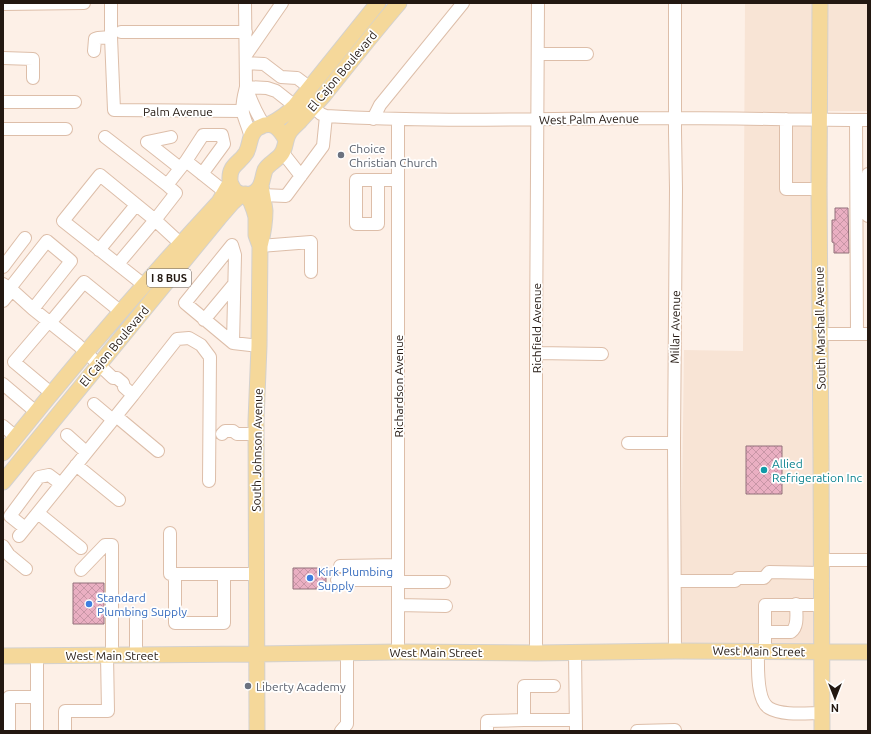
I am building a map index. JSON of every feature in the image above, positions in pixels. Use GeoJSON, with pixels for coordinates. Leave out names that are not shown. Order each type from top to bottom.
{"type":"FeatureCollection","features":[{"type":"Feature","properties":{"kind":"main road","name":"El Cajon Boulevard"},"geometry":{"type":"LineString","coordinates":[[267,125],[285,116],[295,106],[378,3]]}},
{"type":"Feature","properties":{"kind":"main road","name":"El Cajon Boulevard"},"geometry":{"type":"LineString","coordinates":[[261,190],[263,175],[284,146],[289,132],[313,107],[399,3]]}},
{"type":"Feature","properties":{"kind":"main road","name":"South Marshall Avenue"},"geometry":{"type":"LineString","coordinates":[[820,3],[818,189],[822,731]]}},
{"type":"Feature","properties":{"kind":"main road","name":"I 8 BUS"},"geometry":{"type":"LineString","coordinates":[[227,188],[231,170],[246,153],[256,129],[267,125]]}},
{"type":"Feature","properties":{"kind":"main road"},"geometry":{"type":"LineString","coordinates":[[267,125],[278,128],[282,133],[284,146]]}},
{"type":"Feature","properties":{"kind":"main road","name":"El Cajon Boulevard"},"geometry":{"type":"LineString","coordinates":[[3,453],[51,393],[144,285],[219,202],[227,188]]}},
{"type":"Feature","properties":{"kind":"main road","name":"South Johnson Avenue"},"geometry":{"type":"LineString","coordinates":[[227,188],[244,194],[251,202],[256,217],[256,235],[260,246]]}},
{"type":"Feature","properties":{"kind":"main road","name":"I 8 BUS"},"geometry":{"type":"LineString","coordinates":[[244,194],[261,190]]}},
{"type":"Feature","properties":{"kind":"main road","name":"South Johnson Avenue"},"geometry":{"type":"LineString","coordinates":[[257,731],[256,434],[260,246],[265,210],[261,190]]}},
{"type":"Feature","properties":{"kind":"main road","name":"El Cajon Boulevard"},"geometry":{"type":"LineString","coordinates":[[3,482],[219,218],[232,203],[244,194]]}},
{"type":"Feature","properties":{"kind":"main road","name":"West Main Street"},"geometry":{"type":"LineString","coordinates":[[3,656],[398,652],[536,653],[675,650],[866,652]]}},
{"type":"Feature","properties":{"kind":"street"},"geometry":{"type":"LineString","coordinates":[[3,4],[84,3]]}},
{"type":"Feature","properties":{"kind":"street"},"geometry":{"type":"LineString","coordinates":[[111,3],[116,34]]}},
{"type":"Feature","properties":{"kind":"street"},"geometry":{"type":"LineString","coordinates":[[245,3],[246,88],[243,111],[251,138]]}},
{"type":"Feature","properties":{"kind":"street"},"geometry":{"type":"LineString","coordinates":[[246,59],[282,3]]}},
{"type":"Feature","properties":{"kind":"street"},"geometry":{"type":"LineString","coordinates":[[373,119],[380,106],[463,3]]}},
{"type":"Feature","properties":{"kind":"street","name":"Richfield Avenue"},"geometry":{"type":"LineString","coordinates":[[536,653],[538,3]]}},
{"type":"Feature","properties":{"kind":"street","name":"Millar Avenue"},"geometry":{"type":"LineString","coordinates":[[675,3],[675,650]]}},
{"type":"Feature","properties":{"kind":"street"},"geometry":{"type":"LineString","coordinates":[[94,51],[95,39],[116,34],[246,32]]}},
{"type":"Feature","properties":{"kind":"street","name":"Palm Avenue"},"geometry":{"type":"LineString","coordinates":[[116,34],[114,110],[243,111]]}},
{"type":"Feature","properties":{"kind":"street"},"geometry":{"type":"LineString","coordinates":[[538,54],[587,54]]}},
{"type":"Feature","properties":{"kind":"street"},"geometry":{"type":"LineString","coordinates":[[3,58],[33,59],[33,78]]}},
{"type":"Feature","properties":{"kind":"street"},"geometry":{"type":"LineString","coordinates":[[246,59],[264,64],[281,77],[297,78],[309,88]]}},
{"type":"Feature","properties":{"kind":"street"},"geometry":{"type":"LineString","coordinates":[[271,90],[281,77]]}},
{"type":"Feature","properties":{"kind":"street"},"geometry":{"type":"LineString","coordinates":[[246,88],[267,88],[276,91],[295,106]]}},
{"type":"Feature","properties":{"kind":"street"},"geometry":{"type":"LineString","coordinates":[[246,88],[255,112],[267,125]]}},
{"type":"Feature","properties":{"kind":"street"},"geometry":{"type":"LineString","coordinates":[[3,102],[75,102]]}},
{"type":"Feature","properties":{"kind":"street"},"geometry":{"type":"LineString","coordinates":[[261,190],[286,196],[323,146],[326,116],[313,107]]}},
{"type":"Feature","properties":{"kind":"street","name":"West Palm Avenue"},"geometry":{"type":"LineString","coordinates":[[326,116],[373,119],[538,120],[675,118],[862,120]]}},
{"type":"Feature","properties":{"kind":"street","name":"Richardson Avenue"},"geometry":{"type":"LineString","coordinates":[[398,119],[398,652]]}},
{"type":"Feature","properties":{"kind":"street"},"geometry":{"type":"LineString","coordinates":[[786,119],[786,189],[818,189]]}},
{"type":"Feature","properties":{"kind":"street"},"geometry":{"type":"LineString","coordinates":[[820,334],[862,334],[862,120]]}},
{"type":"Feature","properties":{"kind":"street"},"geometry":{"type":"LineString","coordinates":[[3,129],[66,129]]}},
{"type":"Feature","properties":{"kind":"street"},"geometry":{"type":"LineString","coordinates":[[167,186],[203,135],[222,135],[224,144],[202,174]]}},
{"type":"Feature","properties":{"kind":"street"},"geometry":{"type":"LineString","coordinates":[[105,137],[176,193],[118,264]]}},
{"type":"Feature","properties":{"kind":"street"},"geometry":{"type":"LineString","coordinates":[[171,137],[147,142],[227,188]]}},
{"type":"Feature","properties":{"kind":"street"},"geometry":{"type":"LineString","coordinates":[[284,146],[301,176]]}},
{"type":"Feature","properties":{"kind":"street"},"geometry":{"type":"LineString","coordinates":[[868,174],[868,216]]}},
{"type":"Feature","properties":{"kind":"street"},"geometry":{"type":"LineString","coordinates":[[144,285],[63,221],[100,175],[155,220],[181,244]]}},
{"type":"Feature","properties":{"kind":"street"},"geometry":{"type":"LineString","coordinates":[[378,180],[398,180]]}},
{"type":"Feature","properties":{"kind":"street"},"geometry":{"type":"LineString","coordinates":[[98,250],[136,205]]}},
{"type":"Feature","properties":{"kind":"street"},"geometry":{"type":"LineString","coordinates":[[3,267],[25,238]]}},
{"type":"Feature","properties":{"kind":"street"},"geometry":{"type":"LineString","coordinates":[[3,301],[9,287],[47,241],[71,261],[34,309]]}},
{"type":"Feature","properties":{"kind":"street"},"geometry":{"type":"LineString","coordinates":[[260,246],[311,242],[311,272]]}},
{"type":"Feature","properties":{"kind":"street"},"geometry":{"type":"LineString","coordinates":[[233,344],[235,255],[232,245],[184,303],[233,344],[259,346]]}},
{"type":"Feature","properties":{"kind":"street"},"geometry":{"type":"LineString","coordinates":[[51,393],[14,362],[84,282],[121,312]]}},
{"type":"Feature","properties":{"kind":"street"},"geometry":{"type":"LineString","coordinates":[[204,320],[234,284]]}},
{"type":"Feature","properties":{"kind":"street"},"geometry":{"type":"LineString","coordinates":[[9,287],[78,345],[113,378],[113,382],[128,391]]}},
{"type":"Feature","properties":{"kind":"street"},"geometry":{"type":"LineString","coordinates":[[61,484],[49,475],[40,477],[10,516],[22,532],[38,513],[114,418],[128,391],[177,339],[189,338],[202,344],[210,357],[216,434],[209,481]]}},
{"type":"Feature","properties":{"kind":"street"},"geometry":{"type":"LineString","coordinates":[[536,353],[602,354]]}},
{"type":"Feature","properties":{"kind":"street"},"geometry":{"type":"LineString","coordinates":[[3,384],[36,412]]}},
{"type":"Feature","properties":{"kind":"street"},"geometry":{"type":"LineString","coordinates":[[94,404],[158,452]]}},
{"type":"Feature","properties":{"kind":"street"},"geometry":{"type":"LineString","coordinates":[[3,426],[16,437]]}},
{"type":"Feature","properties":{"kind":"street"},"geometry":{"type":"LineString","coordinates":[[216,434],[225,437],[234,437],[237,434],[256,434]]}},
{"type":"Feature","properties":{"kind":"street"},"geometry":{"type":"LineString","coordinates":[[66,435],[86,452]]}},
{"type":"Feature","properties":{"kind":"street"},"geometry":{"type":"LineString","coordinates":[[628,443],[674,443]]}},
{"type":"Feature","properties":{"kind":"street"},"geometry":{"type":"LineString","coordinates":[[76,465],[119,500]]}},
{"type":"Feature","properties":{"kind":"street"},"geometry":{"type":"LineString","coordinates":[[38,513],[81,548]]}},
{"type":"Feature","properties":{"kind":"street"},"geometry":{"type":"LineString","coordinates":[[170,533],[170,574],[256,574]]}},
{"type":"Feature","properties":{"kind":"street"},"geometry":{"type":"LineString","coordinates":[[3,546],[9,555],[26,568]]}},
{"type":"Feature","properties":{"kind":"street"},"geometry":{"type":"LineString","coordinates":[[65,731],[65,711],[108,711],[112,546],[105,546],[81,570]]}},
{"type":"Feature","properties":{"kind":"street"},"geometry":{"type":"LineString","coordinates":[[675,581],[734,581],[738,578],[764,578],[769,572],[821,567],[868,560]]}},
{"type":"Feature","properties":{"kind":"street"},"geometry":{"type":"LineString","coordinates":[[340,566],[398,565]]}},
{"type":"Feature","properties":{"kind":"street"},"geometry":{"type":"LineString","coordinates":[[175,574],[175,623],[224,623],[224,574]]}},
{"type":"Feature","properties":{"kind":"street"},"geometry":{"type":"LineString","coordinates":[[337,580],[444,582]]}},
{"type":"Feature","properties":{"kind":"street"},"geometry":{"type":"LineString","coordinates":[[765,632],[792,632],[796,623],[796,604]]}},
{"type":"Feature","properties":{"kind":"street"},"geometry":{"type":"LineString","coordinates":[[398,605],[446,606]]}},
{"type":"Feature","properties":{"kind":"street"},"geometry":{"type":"LineString","coordinates":[[821,605],[765,605],[765,632],[761,651],[758,681],[764,703],[769,708],[786,712],[822,713]]}},
{"type":"Feature","properties":{"kind":"street"},"geometry":{"type":"LineString","coordinates":[[136,619],[136,655]]}},
{"type":"Feature","properties":{"kind":"street"},"geometry":{"type":"LineString","coordinates":[[487,731],[487,721],[524,720],[576,726],[575,652]]}},
{"type":"Feature","properties":{"kind":"street"},"geometry":{"type":"LineString","coordinates":[[341,731],[347,724],[347,653]]}},
{"type":"Feature","properties":{"kind":"street"},"geometry":{"type":"LineString","coordinates":[[37,656],[37,731]]}},
{"type":"Feature","properties":{"kind":"street"},"geometry":{"type":"LineString","coordinates":[[524,720],[524,686],[554,686]]}},
{"type":"Feature","properties":{"kind":"street"},"geometry":{"type":"LineString","coordinates":[[9,731],[9,697],[36,697]]}},
{"type":"Feature","properties":{"kind":"street"},"geometry":{"type":"LineString","coordinates":[[636,731],[675,730]]}},
{"type":"Feature","properties":{"kind":"shaded area"},"geometry":{"type":"Polygon","coordinates":[[[745,3],[868,3],[868,111],[828,111],[827,645],[680,647],[684,350],[743,351],[745,3]]]}},
{"type":"Feature","properties":{"kind":"building"},"geometry":{"type":"Polygon","coordinates":[[[835,208],[848,208],[849,253],[834,253],[834,243],[832,242],[832,220],[835,220],[835,208]]]}},
{"type":"Feature","properties":{"kind":"building","name":"Allied Refrigeration Inc"},"geometry":{"type":"Polygon","coordinates":[[[746,446],[782,446],[782,494],[746,494],[746,446]]]}},
{"type":"Feature","properties":{"kind":"building","name":"Kirk Plumbing Supply"},"geometry":{"type":"Polygon","coordinates":[[[293,568],[326,568],[326,589],[293,589],[293,568]]]}},
{"type":"Feature","properties":{"kind":"building","name":"Standard Plumbing Supply"},"geometry":{"type":"Polygon","coordinates":[[[73,583],[104,583],[104,624],[73,624],[73,583]]]}},
{"type":"Feature","properties":{"kind":"place","name":"Choice Christian Church"},"geometry":{"type":"Point","coordinates":[341,155]}},
{"type":"Feature","properties":{"kind":"place","name":"Allied Refrigeration Inc"},"geometry":{"type":"Point","coordinates":[764,470]}},
{"type":"Feature","properties":{"kind":"place","name":"Kirk Plumbing Supply"},"geometry":{"type":"Point","coordinates":[310,578]}},
{"type":"Feature","properties":{"kind":"place","name":"Standard Plumbing Supply"},"geometry":{"type":"Point","coordinates":[89,604]}},
{"type":"Feature","properties":{"kind":"place","name":"Liberty Academy"},"geometry":{"type":"Point","coordinates":[248,686]}}]}
